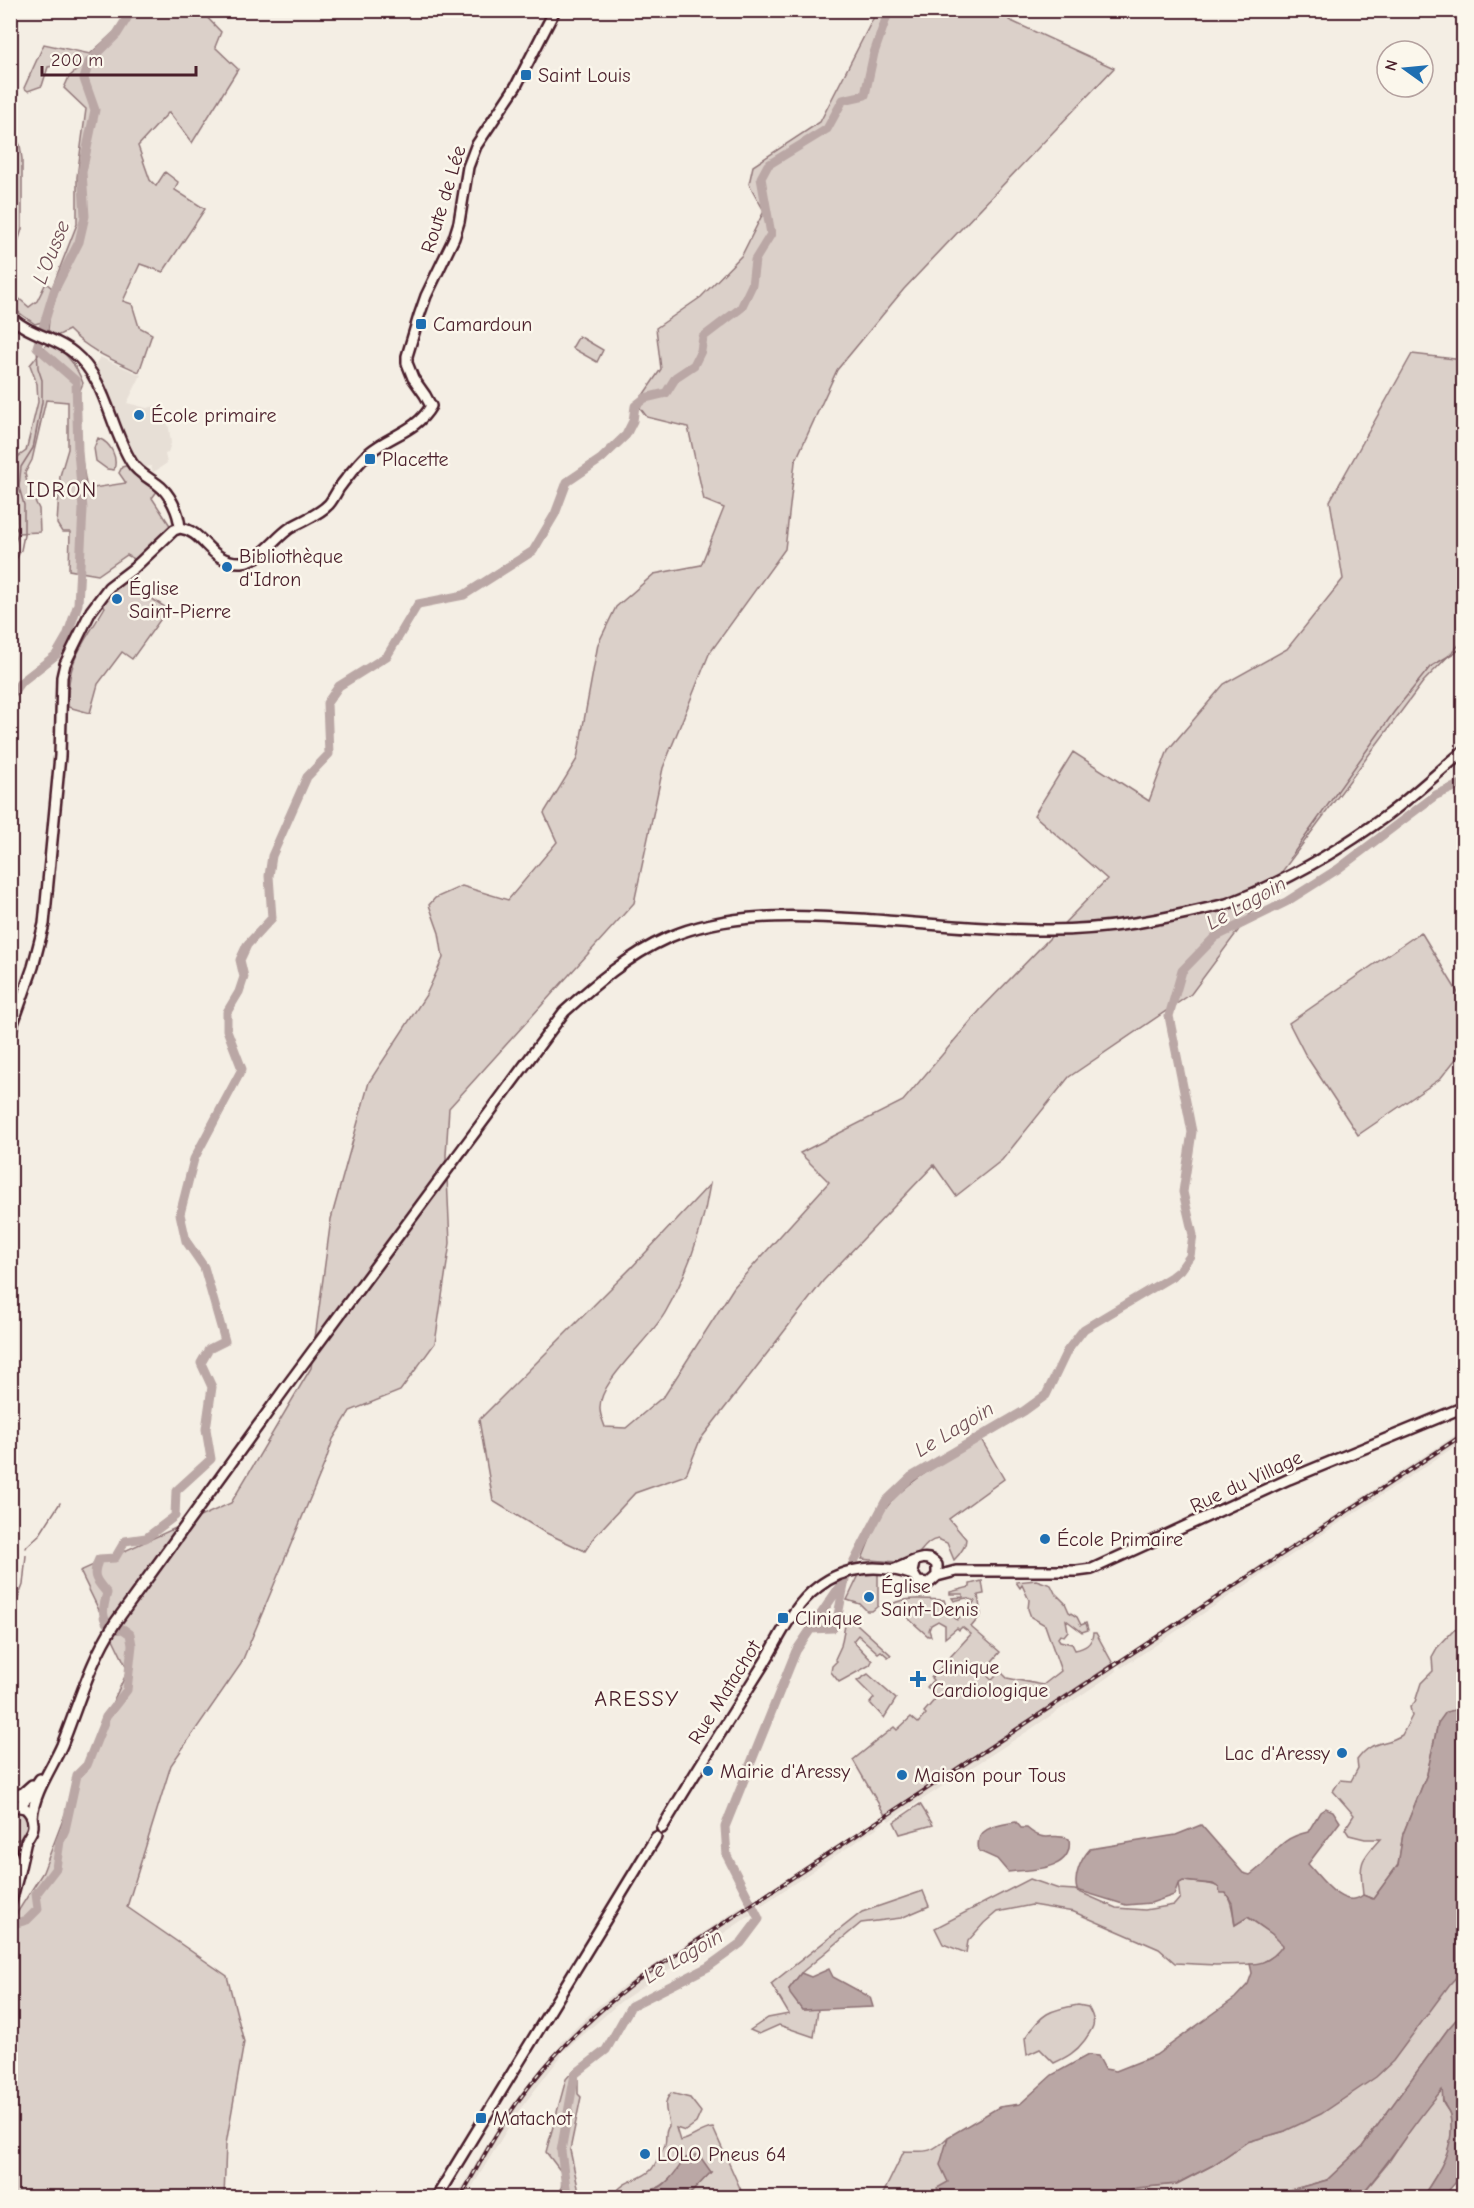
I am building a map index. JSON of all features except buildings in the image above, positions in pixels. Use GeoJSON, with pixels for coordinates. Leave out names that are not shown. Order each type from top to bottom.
{"type":"FeatureCollection","features":[{"type":"Feature","properties":{"kind":"main road","name":"Route de Lée"},"geometry":{"type":"LineString","coordinates":[[180,528],[192,531],[205,546],[218,556],[235,562],[249,561],[288,529],[325,508],[355,468],[369,454],[424,418],[430,406],[407,363],[419,316],[426,296],[454,238],[461,213],[468,167],[476,146],[516,86],[555,10]]}},
{"type":"Feature","properties":{"kind":"main road"},"geometry":{"type":"LineString","coordinates":[[10,316],[74,353],[89,369],[133,465],[164,489],[179,517],[180,528],[174,530],[134,568],[109,587],[92,610],[65,664],[62,677],[60,756],[44,924],[33,967],[10,1032]]}},
{"type":"Feature","properties":{"kind":"main road"},"geometry":{"type":"LineString","coordinates":[[10,1905],[19,1876],[26,1839],[33,1829],[32,1817],[35,1802],[55,1760],[93,1662],[108,1634],[272,1408],[291,1388],[550,1036],[585,993],[636,955],[667,938],[738,919],[816,916],[1040,930],[1099,929],[1176,916],[1226,904],[1299,872],[1330,854],[1387,815],[1464,751]]}},
{"type":"Feature","properties":{"kind":"main road","name":"Rue du Village"},"geometry":{"type":"LineString","coordinates":[[937,1576],[956,1571],[1092,1569],[1290,1479],[1464,1407]]}},
{"type":"Feature","properties":{"kind":"main road"},"geometry":{"type":"LineString","coordinates":[[922,1558],[928,1558],[937,1565],[937,1576],[934,1580],[923,1584],[918,1582],[913,1575],[914,1563],[922,1558]]}},
{"type":"Feature","properties":{"kind":"main road","name":"Rue Matachot"},"geometry":{"type":"LineString","coordinates":[[436,2198],[656,1837],[661,1839],[665,1835],[662,1828],[797,1609],[819,1585],[843,1573],[858,1569],[895,1569],[914,1563]]}},
{"type":"Feature","properties":{"kind":"main road","name":"Rue du Village"},"geometry":{"type":"LineString","coordinates":[[937,1565],[956,1571]]}},
{"type":"Feature","properties":{"kind":"main road","name":"Rue Matachot"},"geometry":{"type":"LineString","coordinates":[[895,1569],[913,1575]]}},
{"type":"Feature","properties":{"kind":"main road"},"geometry":{"type":"LineString","coordinates":[[15,1805],[33,1791],[67,1729]]}},
{"type":"Feature","properties":{"kind":"main road"},"geometry":{"type":"LineString","coordinates":[[10,1798],[23,1793],[49,1764]]}},
{"type":"Feature","properties":{"kind":"main road"},"geometry":{"type":"LineString","coordinates":[[15,1805],[25,1808],[32,1817]]}},
{"type":"Feature","properties":{"kind":"main road"},"geometry":{"type":"LineString","coordinates":[[10,1843],[26,1839]]}},
{"type":"Feature","properties":{"kind":"main road"},"geometry":{"type":"LineString","coordinates":[[10,1848],[19,1876]]}},
{"type":"Feature","properties":{"kind":"shaded area"},"geometry":{"type":"Polygon","coordinates":[[[137,11],[201,11],[221,32],[215,47],[238,69],[192,143],[169,112],[138,146],[150,180],[156,186],[165,172],[178,182],[175,190],[205,209],[163,272],[140,264],[123,301],[132,304],[139,327],[152,334],[139,372],[93,349],[69,330],[57,336],[48,330],[49,320],[35,324],[14,308],[10,299],[11,272],[18,281],[16,296],[29,307],[37,301],[46,283],[52,288],[77,224],[77,177],[86,109],[64,88],[69,77],[79,68],[73,63],[48,67],[42,86],[28,91],[24,88],[44,44],[90,54],[137,11]]]}},
{"type":"Feature","properties":{"kind":"shaded area"},"geometry":{"type":"Polygon","coordinates":[[[877,11],[1011,11],[1009,20],[1114,68],[904,289],[837,370],[795,462],[785,549],[709,654],[663,768],[634,903],[449,1108],[446,1155],[450,1243],[435,1343],[400,1391],[350,1411],[333,1439],[241,1664],[171,1765],[127,1907],[227,1976],[244,2042],[226,2144],[224,2197],[11,2197],[10,1924],[43,1872],[88,1754],[128,1670],[80,1571],[231,1503],[311,1368],[331,1219],[369,1082],[426,995],[443,958],[439,933],[429,905],[435,898],[462,886],[508,900],[557,842],[544,813],[577,759],[598,644],[616,607],[654,574],[701,565],[724,508],[704,500],[688,427],[647,417],[637,404],[661,369],[656,328],[701,297],[742,255],[764,211],[749,184],[753,166],[820,122],[877,11]]]}},
{"type":"Feature","properties":{"kind":"shaded area"},"geometry":{"type":"Polygon","coordinates":[[[12,132],[20,145],[22,159],[22,229],[11,265],[12,132]]]}},
{"type":"Feature","properties":{"kind":"shaded area"},"geometry":{"type":"Polygon","coordinates":[[[579,336],[603,350],[597,362],[572,348],[579,336]]]}},
{"type":"Feature","properties":{"kind":"shaded area"},"geometry":{"type":"Polygon","coordinates":[[[47,344],[54,346],[70,359],[83,383],[78,405],[78,420],[80,450],[87,489],[126,483],[119,473],[122,467],[129,465],[158,490],[152,498],[171,527],[136,560],[127,555],[98,575],[69,570],[70,532],[62,532],[57,524],[60,476],[68,449],[68,402],[46,400],[32,460],[25,473],[28,487],[39,509],[40,532],[18,533],[11,554],[11,520],[18,531],[15,459],[26,451],[38,402],[37,384],[30,365],[47,344]]]}},
{"type":"Feature","properties":{"kind":"shaded area"},"geometry":{"type":"Polygon","coordinates":[[[1412,354],[1463,360],[1463,641],[1423,682],[1191,994],[1069,1077],[1002,1160],[956,1196],[934,1165],[823,1281],[700,1440],[686,1475],[635,1493],[595,1536],[585,1551],[544,1532],[493,1501],[479,1420],[632,1267],[710,1184],[694,1249],[674,1296],[659,1322],[616,1373],[602,1398],[600,1411],[605,1427],[626,1428],[665,1395],[734,1287],[829,1182],[800,1153],[903,1101],[981,1009],[1107,879],[1034,815],[1073,752],[1149,801],[1168,750],[1224,684],[1287,649],[1343,579],[1330,501],[1412,354]]]}},
{"type":"Feature","properties":{"kind":"shaded area","name":"École primaire"},"geometry":{"type":"Polygon","coordinates":[[[100,357],[141,375],[127,403],[147,408],[160,405],[169,428],[171,443],[168,453],[165,454],[167,463],[153,472],[151,466],[142,468],[132,455],[93,368],[100,357]]]}},
{"type":"Feature","properties":{"kind":"shaded area"},"geometry":{"type":"Polygon","coordinates":[[[98,438],[107,443],[112,451],[115,460],[114,470],[107,469],[96,461],[94,448],[98,438]]]}},
{"type":"Feature","properties":{"kind":"shaded area"},"geometry":{"type":"Polygon","coordinates":[[[128,576],[134,578],[132,586],[168,609],[132,659],[122,652],[98,684],[90,713],[68,707],[68,690],[73,664],[105,607],[101,602],[111,589],[128,576]]]}},
{"type":"Feature","properties":{"kind":"shaded area"},"geometry":{"type":"Polygon","coordinates":[[[1421,932],[1463,1001],[1463,1050],[1440,1079],[1358,1135],[1305,1054],[1289,1023],[1421,932]]]}},
{"type":"Feature","properties":{"kind":"shaded area"},"geometry":{"type":"Polygon","coordinates":[[[1463,1430],[1463,1441],[1121,1668],[1117,1661],[1463,1430]]]}},
{"type":"Feature","properties":{"kind":"shaded area"},"geometry":{"type":"Polygon","coordinates":[[[981,1439],[1004,1479],[949,1519],[966,1539],[964,1547],[954,1560],[947,1543],[938,1539],[929,1542],[909,1561],[862,1559],[879,1520],[895,1498],[930,1470],[981,1439]]]}},
{"type":"Feature","properties":{"kind":"shaded area"},"geometry":{"type":"Polygon","coordinates":[[[878,1574],[878,1606],[872,1611],[867,1611],[860,1604],[847,1600],[859,1575],[878,1574]]]}},
{"type":"Feature","properties":{"kind":"shaded area"},"geometry":{"type":"Polygon","coordinates":[[[1036,1580],[1051,1585],[1069,1612],[1077,1617],[1081,1625],[1086,1623],[1088,1630],[1082,1632],[1066,1620],[1068,1631],[1064,1636],[1060,1635],[1058,1638],[1060,1641],[1072,1644],[1075,1650],[1087,1645],[1093,1633],[1096,1633],[1113,1664],[885,1815],[853,1760],[894,1727],[897,1730],[911,1717],[918,1723],[937,1697],[927,1687],[933,1680],[931,1678],[971,1634],[962,1627],[959,1630],[957,1628],[945,1638],[945,1625],[938,1621],[931,1625],[929,1630],[931,1636],[928,1636],[892,1604],[910,1599],[944,1600],[948,1611],[957,1620],[975,1601],[966,1598],[954,1601],[952,1598],[963,1597],[963,1594],[950,1594],[950,1592],[982,1581],[984,1594],[978,1595],[981,1615],[971,1627],[1000,1652],[983,1672],[992,1679],[1000,1671],[1007,1678],[1043,1685],[1061,1671],[1045,1625],[1031,1617],[1028,1609],[1029,1600],[1022,1585],[1020,1588],[1016,1582],[1036,1580]]]}},
{"type":"Feature","properties":{"kind":"shaded area"},"geometry":{"type":"Polygon","coordinates":[[[847,1615],[891,1655],[888,1657],[881,1651],[878,1653],[858,1635],[853,1641],[872,1661],[870,1665],[839,1682],[831,1672],[832,1666],[837,1661],[835,1659],[841,1646],[847,1615]]]}},
{"type":"Feature","properties":{"kind":"shaded area"},"geometry":{"type":"Polygon","coordinates":[[[1463,1624],[1463,1710],[1459,1709],[1438,1723],[1427,1774],[1403,1834],[1398,1865],[1373,1899],[1363,1895],[1361,1870],[1364,1859],[1380,1839],[1365,1839],[1349,1835],[1345,1829],[1354,1815],[1333,1791],[1340,1780],[1351,1781],[1358,1768],[1357,1760],[1368,1748],[1402,1735],[1412,1716],[1410,1707],[1415,1702],[1421,1683],[1433,1671],[1432,1657],[1437,1648],[1463,1624]]]}},
{"type":"Feature","properties":{"kind":"shaded area"},"geometry":{"type":"Polygon","coordinates":[[[1113,1664],[1117,1671],[889,1821],[885,1815],[1113,1664]]]}},
{"type":"Feature","properties":{"kind":"shaded area"},"geometry":{"type":"Polygon","coordinates":[[[868,1674],[896,1699],[884,1718],[870,1703],[874,1698],[857,1681],[868,1674]]]}},
{"type":"Feature","properties":{"kind":"shaded area","name":"Lac d'Aressy"},"geometry":{"type":"Polygon","coordinates":[[[1464,1710],[1463,1970],[1393,2061],[1376,2077],[1321,2114],[1285,2131],[1247,2142],[1213,2165],[1176,2184],[1136,2188],[1117,2197],[942,2196],[937,2188],[948,2182],[940,2165],[948,2137],[999,2107],[1020,2104],[1052,2075],[1088,2055],[1098,2056],[1105,2069],[1116,2071],[1156,2055],[1235,1998],[1248,1984],[1252,1973],[1250,1964],[1269,1959],[1283,1945],[1248,1917],[1235,1925],[1232,1903],[1226,1893],[1220,1893],[1219,1888],[1213,1884],[1183,1881],[1178,1884],[1174,1895],[1151,1903],[1126,1905],[1077,1890],[1076,1879],[1079,1868],[1090,1849],[1176,1835],[1201,1825],[1243,1873],[1250,1875],[1282,1844],[1297,1835],[1308,1832],[1320,1812],[1326,1808],[1333,1811],[1340,1822],[1308,1864],[1340,1896],[1355,1899],[1363,1895],[1373,1899],[1398,1865],[1403,1834],[1427,1774],[1438,1723],[1446,1712],[1464,1710]]]}},
{"type":"Feature","properties":{"kind":"shaded area"},"geometry":{"type":"Polygon","coordinates":[[[920,1804],[933,1825],[900,1834],[894,1822],[920,1804]]]}},
{"type":"Feature","properties":{"kind":"shaded area"},"geometry":{"type":"Polygon","coordinates":[[[10,1808],[20,1809],[26,1814],[30,1824],[26,1834],[11,1841],[10,1808]]]}},
{"type":"Feature","properties":{"kind":"shaded area"},"geometry":{"type":"Polygon","coordinates":[[[880,1818],[884,1823],[762,1905],[757,1898],[880,1818]]]}},
{"type":"Feature","properties":{"kind":"shaded area"},"geometry":{"type":"Polygon","coordinates":[[[1016,1822],[1021,1828],[1027,1828],[1039,1836],[1058,1836],[1069,1839],[1069,1850],[1065,1858],[1049,1867],[1008,1872],[997,1859],[979,1851],[978,1843],[984,1832],[995,1826],[1016,1822]]]}},
{"type":"Feature","properties":{"kind":"shaded area"},"geometry":{"type":"Polygon","coordinates":[[[1030,1879],[1059,1889],[1075,1890],[1116,1908],[1145,1910],[1174,1905],[1180,1898],[1178,1883],[1183,1881],[1215,1886],[1222,1889],[1230,1901],[1235,1925],[1247,1917],[1284,1945],[1276,1955],[1260,1964],[1175,1963],[1159,1949],[1074,1912],[1032,1905],[997,1912],[968,1941],[966,1953],[943,1944],[935,1928],[1030,1879]]]}},
{"type":"Feature","properties":{"kind":"shaded area"},"geometry":{"type":"Polygon","coordinates":[[[923,1891],[929,1906],[901,1918],[861,1923],[801,1973],[789,1989],[802,2010],[818,2009],[814,2037],[779,2025],[759,2034],[750,2030],[768,2018],[789,2014],[771,1984],[862,1912],[923,1891]]]}},
{"type":"Feature","properties":{"kind":"shaded area"},"geometry":{"type":"Polygon","coordinates":[[[744,1905],[751,1915],[620,2002],[566,2050],[560,2043],[596,2008],[621,1988],[744,1905]]]}},
{"type":"Feature","properties":{"kind":"shaded area"},"geometry":{"type":"Polygon","coordinates":[[[829,1969],[833,1977],[870,1997],[873,2007],[802,2010],[789,1989],[801,1973],[811,1977],[829,1969]]]}},
{"type":"Feature","properties":{"kind":"shaded area"},"geometry":{"type":"Polygon","coordinates":[[[1463,1970],[1463,2012],[1448,2029],[1362,2147],[1327,2180],[1265,2197],[1117,2198],[1136,2188],[1177,2184],[1213,2165],[1247,2142],[1285,2131],[1463,1970]]]}},
{"type":"Feature","properties":{"kind":"shaded area"},"geometry":{"type":"Polygon","coordinates":[[[1078,2005],[1088,2007],[1094,2022],[1090,2033],[1078,2048],[1054,2063],[1040,2049],[1027,2055],[1025,2038],[1036,2023],[1053,2011],[1078,2005]]]}},
{"type":"Feature","properties":{"kind":"shaded area"},"geometry":{"type":"Polygon","coordinates":[[[1463,2012],[1463,2174],[1443,2197],[1422,2197],[1445,2159],[1451,2138],[1450,2115],[1443,2102],[1442,2090],[1359,2197],[1265,2197],[1327,2180],[1362,2147],[1448,2029],[1463,2012]]]}},
{"type":"Feature","properties":{"kind":"shaded area"},"geometry":{"type":"Polygon","coordinates":[[[557,2050],[562,2055],[517,2113],[466,2197],[456,2197],[520,2094],[557,2050]]]}},
{"type":"Feature","properties":{"kind":"shaded area"},"geometry":{"type":"Polygon","coordinates":[[[574,2070],[578,2076],[578,2094],[581,2097],[570,2150],[579,2192],[615,2194],[623,2185],[642,2177],[651,2170],[665,2145],[669,2126],[666,2101],[671,2093],[690,2098],[701,2112],[696,2123],[685,2131],[676,2128],[680,2141],[713,2128],[744,2197],[687,2197],[711,2172],[681,2164],[667,2182],[640,2197],[561,2197],[562,2173],[546,2152],[566,2079],[574,2070]]]}},
{"type":"Feature","properties":{"kind":"shaded area"},"geometry":{"type":"Polygon","coordinates":[[[1443,2089],[1443,2103],[1449,2112],[1452,2126],[1451,2138],[1445,2159],[1422,2197],[1359,2198],[1388,2163],[1420,2114],[1443,2089]]]}},
{"type":"Feature","properties":{"kind":"shaded area"},"geometry":{"type":"Polygon","coordinates":[[[948,2137],[945,2160],[953,2197],[881,2198],[904,2151],[929,2150],[948,2137]]]}},
{"type":"Feature","properties":{"kind":"shaded area"},"geometry":{"type":"Polygon","coordinates":[[[699,2155],[711,2172],[687,2197],[640,2197],[664,2184],[686,2158],[699,2155]]]}},
{"type":"Feature","properties":{"kind":"waterway","name":"L'Ousse"},"geometry":{"type":"LineString","coordinates":[[10,697],[20,683],[56,655],[67,636],[78,604],[83,509],[78,451],[76,381],[37,347],[54,291],[79,242],[85,216],[82,172],[95,110],[84,79],[89,62],[117,34],[132,10]]}},
{"type":"Feature","properties":{"kind":"waterway"},"geometry":{"type":"LineString","coordinates":[[10,1925],[27,1920],[38,1909],[36,1894],[56,1868],[60,1841],[65,1830],[77,1775],[87,1765],[106,1717],[127,1690],[132,1645],[130,1634],[123,1629],[112,1630],[104,1617],[107,1593],[95,1574],[99,1559],[115,1558],[125,1541],[146,1538],[175,1516],[176,1491],[211,1459],[206,1429],[212,1387],[201,1363],[209,1349],[225,1341],[204,1267],[186,1241],[180,1214],[194,1159],[242,1069],[227,1030],[227,1012],[239,992],[244,977],[240,960],[247,945],[272,918],[269,876],[272,856],[307,777],[329,754],[327,703],[339,686],[387,656],[418,604],[464,595],[533,551],[555,514],[567,482],[601,459],[626,435],[633,421],[635,406],[645,398],[666,393],[676,377],[694,365],[701,351],[703,337],[741,308],[752,285],[755,260],[771,234],[761,178],[768,165],[827,129],[843,100],[865,95],[874,53],[889,10]]}},
{"type":"Feature","properties":{"kind":"waterway"},"geometry":{"type":"LineString","coordinates":[[10,579],[24,535],[24,505],[19,487],[21,467],[33,448],[42,402],[42,380],[38,368],[37,347]]}},
{"type":"Feature","properties":{"kind":"waterway"},"geometry":{"type":"LineString","coordinates":[[10,592],[15,606],[10,619]]}},
{"type":"Feature","properties":{"kind":"waterway"},"geometry":{"type":"LineString","coordinates":[[1290,858],[1394,712],[1430,667],[1464,647]]}},
{"type":"Feature","properties":{"kind":"waterway","name":"Le Lagoin"},"geometry":{"type":"LineString","coordinates":[[570,2198],[567,2194],[561,2151],[575,2074],[606,2050],[631,2006],[708,1967],[741,1943],[759,1919],[727,1856],[725,1827],[796,1651],[846,1577],[885,1502],[911,1477],[1024,1411],[1046,1395],[1067,1351],[1084,1329],[1171,1277],[1180,1270],[1190,1256],[1193,1235],[1183,1192],[1192,1132],[1169,1016],[1182,971],[1215,937],[1286,902],[1338,869],[1436,795],[1464,783]]}},
{"type":"Feature","properties":{"kind":"waterway"},"geometry":{"type":"LineString","coordinates":[[26,1548],[40,1534],[60,1503]]}},
{"type":"Feature","properties":{"kind":"waterway"},"geometry":{"type":"LineString","coordinates":[[10,1620],[23,1585],[26,1555]]}},
{"type":"Feature","properties":{"kind":"waterway"},"geometry":{"type":"LineString","coordinates":[[811,1629],[833,1628],[836,1625],[845,1580]]}},
{"type":"Feature","properties":{"kind":"railway"},"geometry":{"type":"LineString","coordinates":[[460,2198],[502,2125],[543,2069],[582,2028],[639,1979],[1464,1434]]}},
{"type":"Feature","properties":{"kind":"place","name":"Saint Louis"},"geometry":{"type":"Point","coordinates":[526,75]}},
{"type":"Feature","properties":{"kind":"place","name":"Camardoun"},"geometry":{"type":"Point","coordinates":[421,324]}},
{"type":"Feature","properties":{"kind":"place","name":"École primaire"},"geometry":{"type":"Point","coordinates":[139,415]}},
{"type":"Feature","properties":{"kind":"place","name":"Placette"},"geometry":{"type":"Point","coordinates":[370,459]}},
{"type":"Feature","properties":{"kind":"place","name":"Bibliothèque d'Idron"},"geometry":{"type":"Point","coordinates":[227,567]}},
{"type":"Feature","properties":{"kind":"place","name":"Église Saint-Pierre"},"geometry":{"type":"Point","coordinates":[117,599]}},
{"type":"Feature","properties":{"kind":"place","name":"École Primaire"},"geometry":{"type":"Point","coordinates":[1045,1539]}},
{"type":"Feature","properties":{"kind":"place","name":"Église Saint-Denis"},"geometry":{"type":"Point","coordinates":[869,1597]}},
{"type":"Feature","properties":{"kind":"place","name":"Clinique"},"geometry":{"type":"Point","coordinates":[783,1618]}},
{"type":"Feature","properties":{"kind":"place","name":"Clinique Cardiologique"},"geometry":{"type":"Point","coordinates":[918,1679]}},
{"type":"Feature","properties":{"kind":"place","name":"Lac d'Aressy"},"geometry":{"type":"Point","coordinates":[1342,1753]}},
{"type":"Feature","properties":{"kind":"place","name":"Mairie d'Aressy"},"geometry":{"type":"Point","coordinates":[708,1771]}},
{"type":"Feature","properties":{"kind":"place","name":"Maison pour Tous"},"geometry":{"type":"Point","coordinates":[902,1775]}},
{"type":"Feature","properties":{"kind":"place","name":"Matachot"},"geometry":{"type":"Point","coordinates":[481,2118]}},
{"type":"Feature","properties":{"kind":"place","name":"LOLO Pneus 64"},"geometry":{"type":"Point","coordinates":[645,2154]}},
{"type":"Feature","properties":{"kind":"district","name":"IDRON"},"geometry":{"type":"Point","coordinates":[62,489]}},
{"type":"Feature","properties":{"kind":"district","name":"ARESSY"},"geometry":{"type":"Point","coordinates":[637,1698]}}]}
